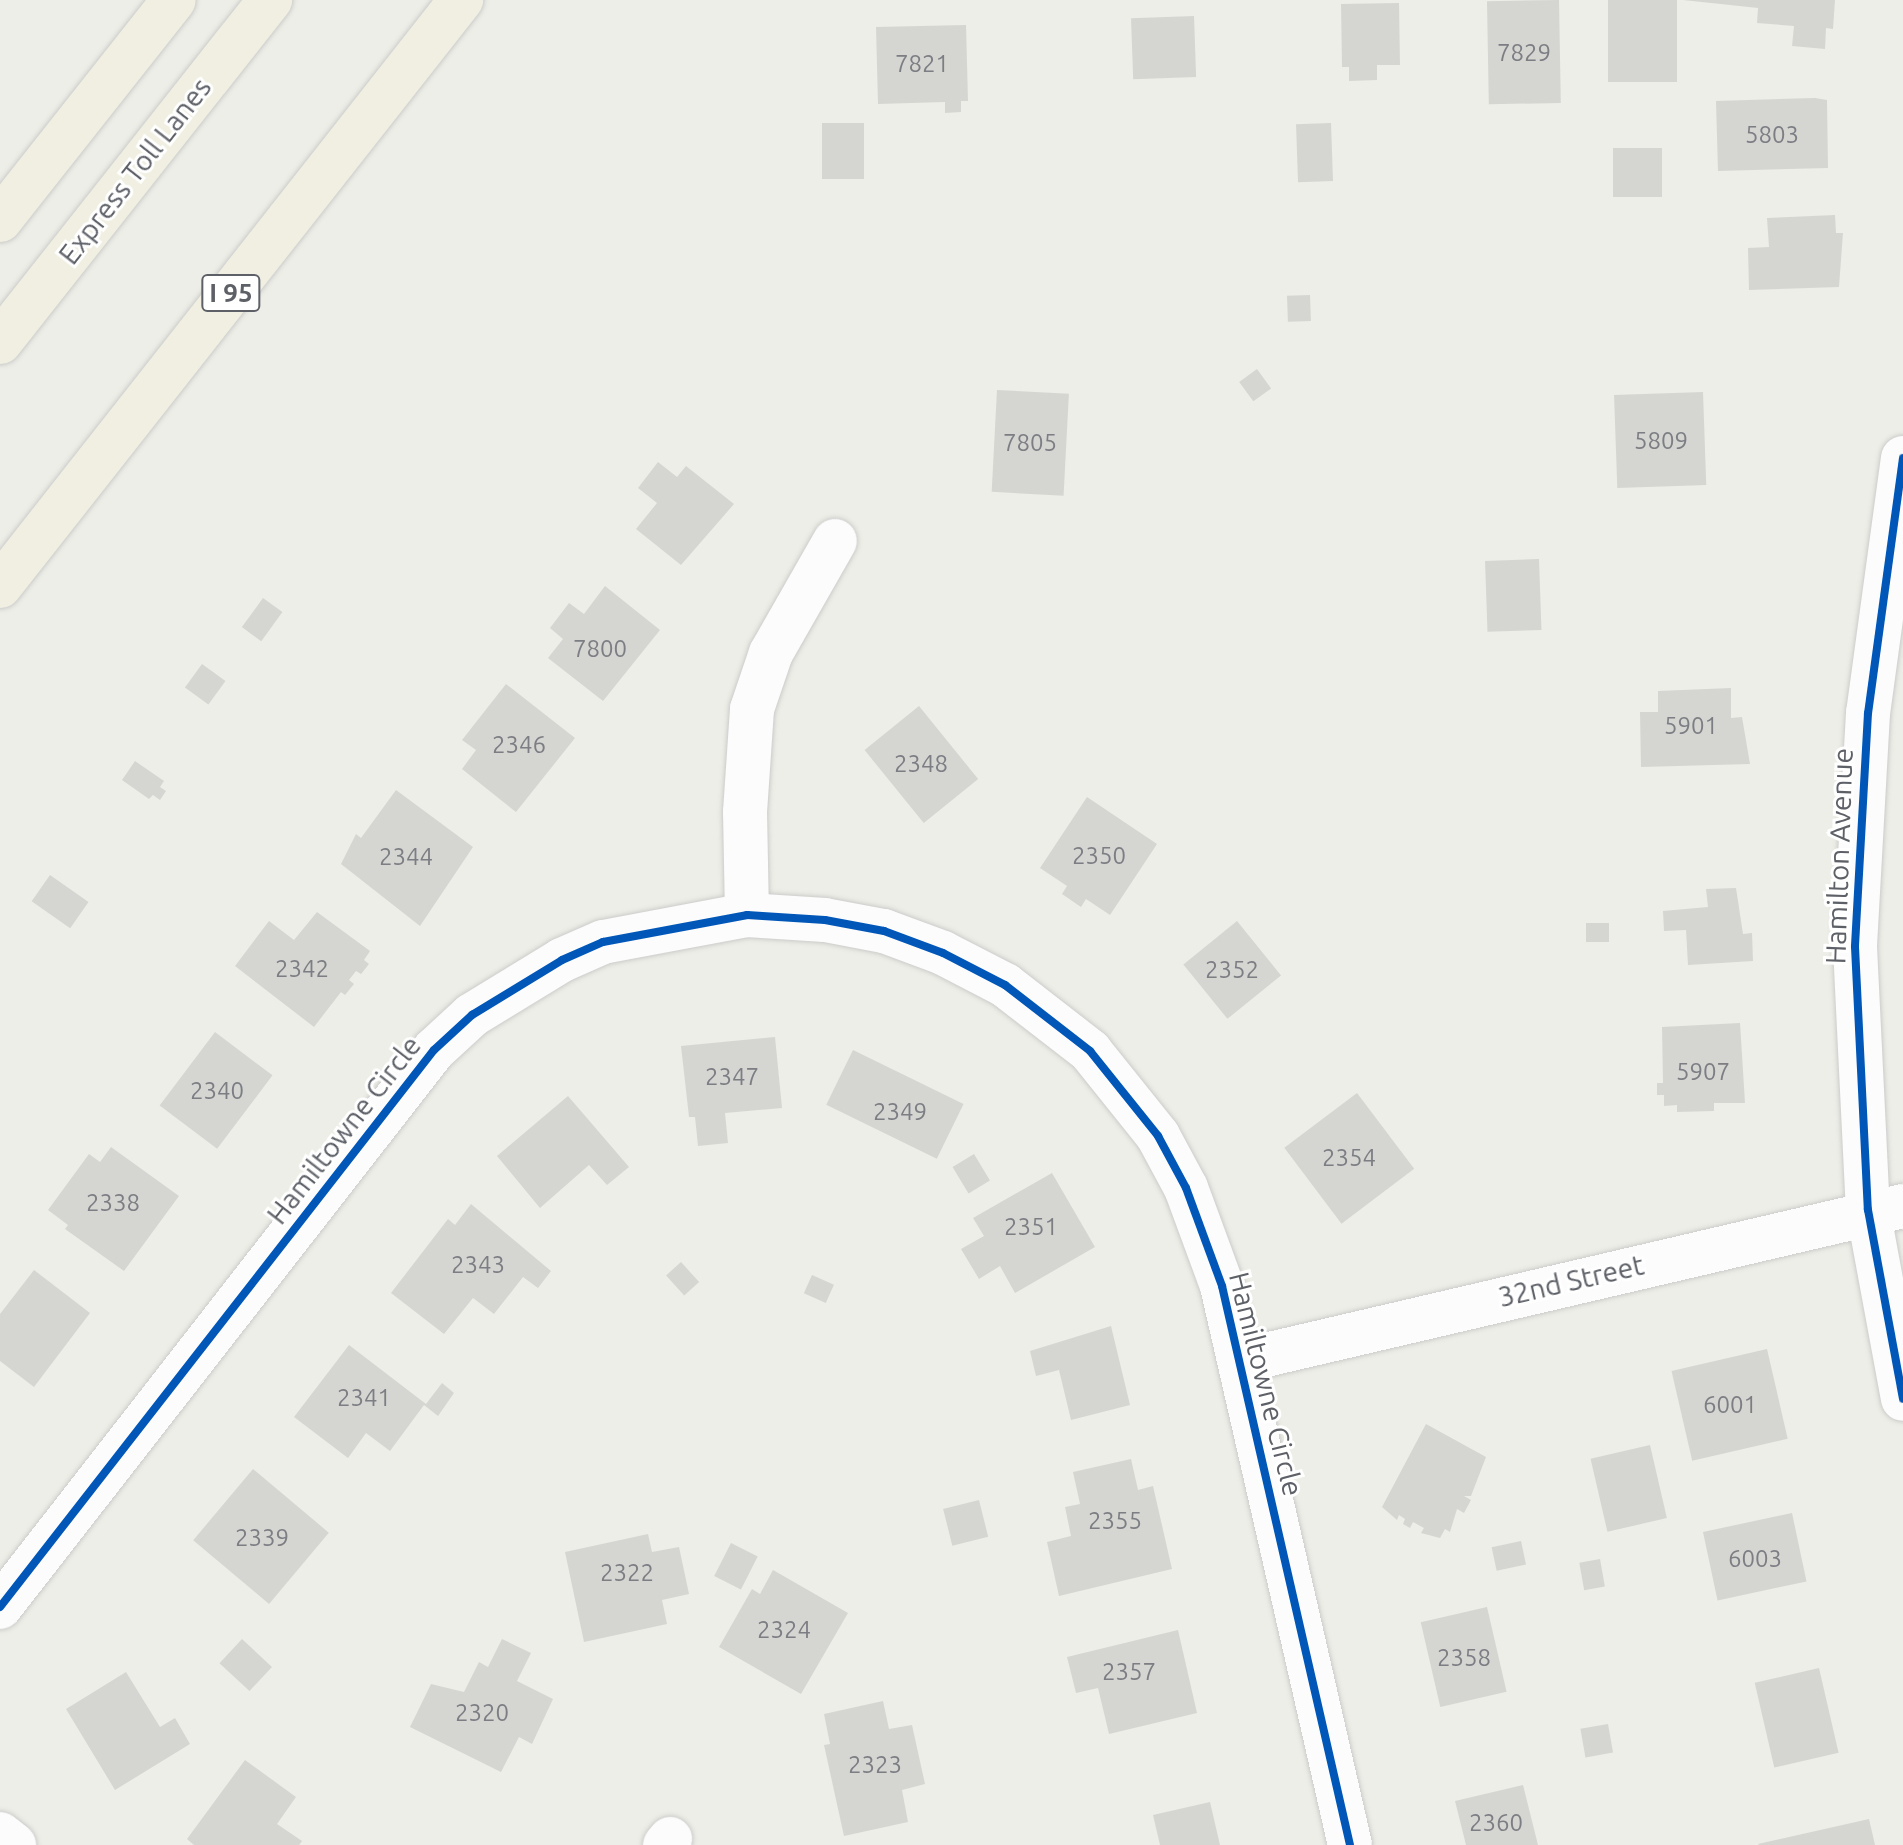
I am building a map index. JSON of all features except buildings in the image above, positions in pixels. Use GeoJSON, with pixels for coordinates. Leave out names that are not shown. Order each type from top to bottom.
{"type":"FeatureCollection","features":[{"type":"Feature","properties":{"kind":"highway"},"geometry":{"type":"LineString","coordinates":[[0,171],[136,0]]}},
{"type":"Feature","properties":{"kind":"highway"},"geometry":{"type":"LineString","coordinates":[[0,220],[174,0]]}},
{"type":"Feature","properties":{"kind":"highway","name":"Express Toll Lanes"},"geometry":{"type":"LineString","coordinates":[[0,342],[270,0]]}},
{"type":"Feature","properties":{"kind":"highway","name":"I 95"},"geometry":{"type":"LineString","coordinates":[[0,586],[461,0]]}},
{"type":"Feature","properties":{"kind":"street","name":"Hamilton Avenue"},"geometry":{"type":"LineString","coordinates":[[1903,458],[1868,713],[1857,873],[1857,1020],[1886,1208],[1903,1399]]}},
{"type":"Feature","properties":{"kind":"street"},"geometry":{"type":"LineString","coordinates":[[747,915],[745,799],[752,709],[771,653],[835,541]]}},
{"type":"Feature","properties":{"kind":"street","name":"Hamiltowne Circle"},"geometry":{"type":"LineString","coordinates":[[0,1607],[434,1050],[472,1015],[562,960],[603,942],[747,915],[825,920],[884,931],[943,953],[1005,985],[1090,1051],[1123,1086],[1186,1188],[1222,1286],[1350,1845]]}},
{"type":"Feature","properties":{"kind":"street","name":"32nd Street"},"geometry":{"type":"LineString","coordinates":[[1240,1361],[1886,1208]]}},
{"type":"Feature","properties":{"kind":"street"},"geometry":{"type":"LineString","coordinates":[[0,1834],[14,1845]]}},
{"type":"Feature","properties":{"kind":"cycle path"},"geometry":{"type":"LineString","coordinates":[[1903,458],[1868,713],[1855,947],[1868,1210],[1903,1399]]}},
{"type":"Feature","properties":{"kind":"cycle path"},"geometry":{"type":"LineString","coordinates":[[0,1607],[434,1050],[472,1015],[562,960],[603,942],[747,915],[825,920],[884,931],[943,953],[1005,985],[1090,1051],[1158,1136],[1186,1188],[1222,1286],[1350,1845]]}}]}
